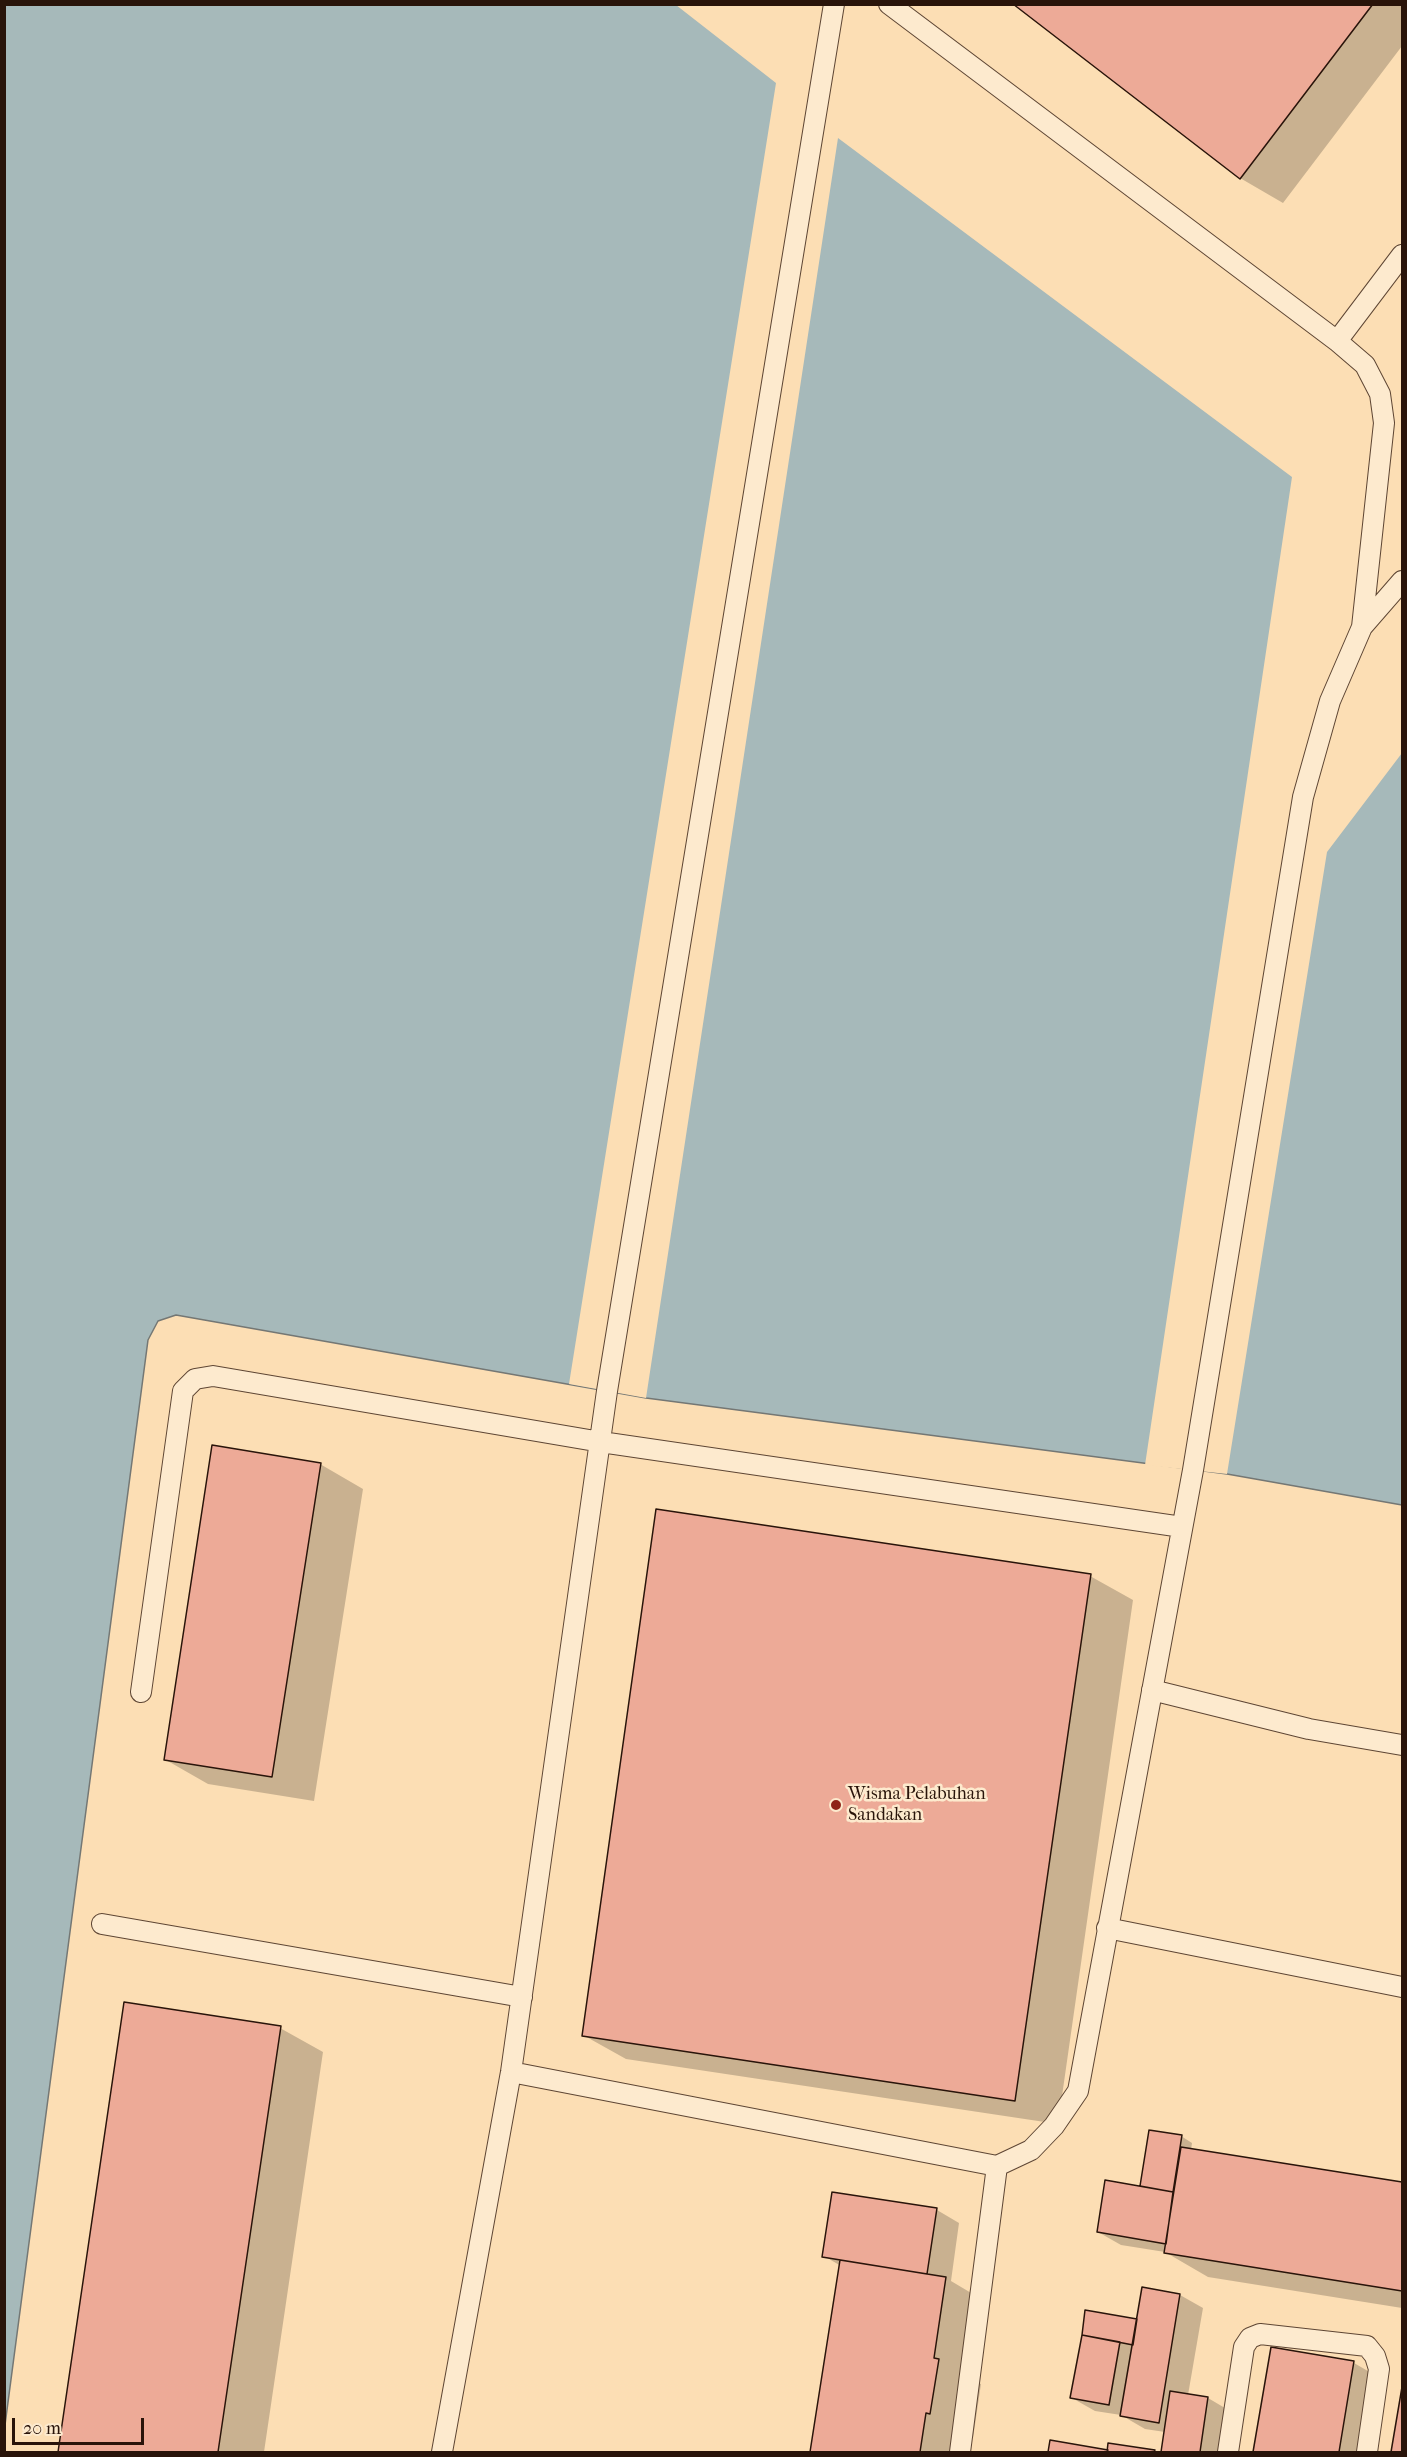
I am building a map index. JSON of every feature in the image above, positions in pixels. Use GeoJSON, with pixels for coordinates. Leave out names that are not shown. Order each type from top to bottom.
{"type":"FeatureCollection","features":[{"type":"Feature","properties":{"kind":"lane"},"geometry":{"type":"LineString","coordinates":[[442,2452],[511,2072],[601,1442],[834,4]]}},
{"type":"Feature","properties":{"kind":"lane"},"geometry":{"type":"LineString","coordinates":[[511,2072],[997,2166],[1032,2150],[1054,2126],[1078,2091],[1182,1527],[1303,797],[1330,701],[1362,627],[1384,423],[1380,394],[1365,366],[1337,341],[889,4]]}},
{"type":"Feature","properties":{"kind":"lane"},"geometry":{"type":"LineString","coordinates":[[1337,341],[1402,255]]}},
{"type":"Feature","properties":{"kind":"lane"},"geometry":{"type":"LineString","coordinates":[[1362,627],[1402,581]]}},
{"type":"Feature","properties":{"kind":"lane"},"geometry":{"type":"LineString","coordinates":[[141,1692],[183,1391],[195,1379],[213,1376],[601,1442],[1182,1527]]}},
{"type":"Feature","properties":{"kind":"lane"},"geometry":{"type":"LineString","coordinates":[[1152,1690],[1309,1729],[1402,1746]]}},
{"type":"Feature","properties":{"kind":"lane"},"geometry":{"type":"LineString","coordinates":[[102,1924],[522,1997]]}},
{"type":"Feature","properties":{"kind":"lane"},"geometry":{"type":"LineString","coordinates":[[1107,1928],[1402,1987]]}},
{"type":"Feature","properties":{"kind":"lane"},"geometry":{"type":"LineString","coordinates":[[960,2452],[997,2166]]}},
{"type":"Feature","properties":{"kind":"lane"},"geometry":{"type":"LineString","coordinates":[[1228,2452],[1244,2347],[1250,2337],[1260,2334],[1366,2346],[1375,2356],[1379,2369],[1366,2452]]}},
{"type":"Feature","properties":{"kind":"shaded area"},"geometry":{"type":"Polygon","coordinates":[[[5,5],[1402,5],[1402,1505],[1227,1474],[646,1398],[176,1315],[158,1321],[148,1340],[5,2425],[5,5]]]}},
{"type":"Feature","properties":{"kind":"pier"},"geometry":{"type":"Polygon","coordinates":[[[676,5],[1402,5],[1402,753],[1327,852],[1227,1474],[1145,1465],[1292,477],[838,138],[646,1398],[569,1384],[776,83],[676,5]]]}},
{"type":"Feature","properties":{"kind":"building"},"geometry":{"type":"Polygon","coordinates":[[[1013,4],[1373,4],[1240,179],[1013,4]]]}},
{"type":"Feature","properties":{"kind":"building"},"geometry":{"type":"Polygon","coordinates":[[[212,1445],[321,1463],[272,1777],[164,1760],[212,1445]]]}},
{"type":"Feature","properties":{"kind":"building","name":"Wisma Pelabuhan Sandakan"},"geometry":{"type":"Polygon","coordinates":[[[656,1509],[1091,1574],[1015,2101],[582,2036],[656,1509]]]}},
{"type":"Feature","properties":{"kind":"building"},"geometry":{"type":"Polygon","coordinates":[[[124,2002],[281,2026],[218,2452],[58,2452],[124,2002]]]}},
{"type":"Feature","properties":{"kind":"building"},"geometry":{"type":"Polygon","coordinates":[[[1149,2130],[1182,2135],[1173,2192],[1140,2186],[1149,2130]]]}},
{"type":"Feature","properties":{"kind":"building"},"geometry":{"type":"Polygon","coordinates":[[[1181,2147],[1402,2182],[1402,2291],[1164,2253],[1181,2147]]]}},
{"type":"Feature","properties":{"kind":"building"},"geometry":{"type":"Polygon","coordinates":[[[1105,2180],[1173,2192],[1166,2244],[1097,2232],[1105,2180]]]}},
{"type":"Feature","properties":{"kind":"building"},"geometry":{"type":"Polygon","coordinates":[[[832,2192],[937,2208],[927,2274],[822,2257],[832,2192]]]}},
{"type":"Feature","properties":{"kind":"building"},"geometry":{"type":"Polygon","coordinates":[[[840,2260],[946,2277],[934,2358],[939,2359],[930,2414],[926,2413],[920,2452],[810,2452],[840,2260]]]}},
{"type":"Feature","properties":{"kind":"building"},"geometry":{"type":"Polygon","coordinates":[[[1142,2287],[1180,2294],[1159,2423],[1120,2416],[1142,2287]]]}},
{"type":"Feature","properties":{"kind":"building"},"geometry":{"type":"Polygon","coordinates":[[[1085,2310],[1137,2319],[1133,2345],[1082,2335],[1085,2310]]]}},
{"type":"Feature","properties":{"kind":"building"},"geometry":{"type":"Polygon","coordinates":[[[1082,2335],[1120,2342],[1109,2405],[1070,2398],[1082,2335]]]}},
{"type":"Feature","properties":{"kind":"building"},"geometry":{"type":"Polygon","coordinates":[[[1271,2347],[1354,2361],[1339,2452],[1253,2452],[1271,2347]]]}},
{"type":"Feature","properties":{"kind":"building"},"geometry":{"type":"Polygon","coordinates":[[[1402,2387],[1402,2452],[1391,2452],[1402,2387]]]}},
{"type":"Feature","properties":{"kind":"building"},"geometry":{"type":"Polygon","coordinates":[[[1170,2391],[1208,2397],[1200,2452],[1161,2452],[1170,2391]]]}},
{"type":"Feature","properties":{"kind":"building"},"geometry":{"type":"Polygon","coordinates":[[[1050,2440],[1108,2450],[1107,2452],[1048,2452],[1050,2440]]]}},
{"type":"Feature","properties":{"kind":"building"},"geometry":{"type":"Polygon","coordinates":[[[1108,2443],[1155,2450],[1154,2452],[1107,2452],[1108,2443]]]}},
{"type":"Feature","properties":{"kind":"place","name":"Wisma Pelabuhan Sandakan"},"geometry":{"type":"Point","coordinates":[836,1805]}}]}
